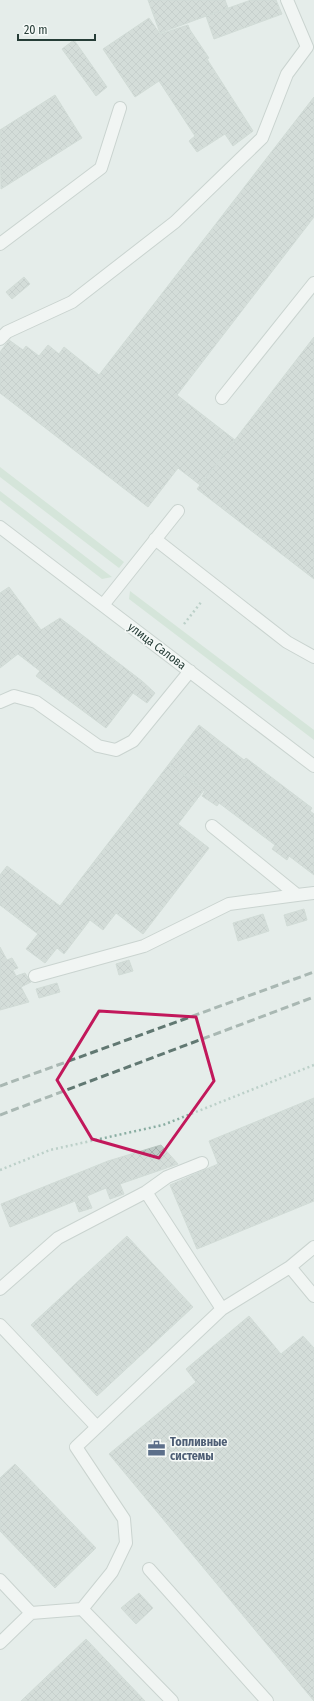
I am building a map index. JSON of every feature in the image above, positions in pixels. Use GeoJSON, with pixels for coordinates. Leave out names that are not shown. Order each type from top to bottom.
{"type":"FeatureCollection","features":[{"type":"Feature","properties":{"kind":"street"},"geometry":{"type":"LineString","coordinates":[[0,339],[7,332],[72,302],[174,222],[262,138],[287,74],[307,47],[287,0]]}},
{"type":"Feature","properties":{"kind":"street"},"geometry":{"type":"LineString","coordinates":[[0,244],[101,168],[120,108]]}},
{"type":"Feature","properties":{"kind":"street"},"geometry":{"type":"LineString","coordinates":[[222,398],[314,283]]}},
{"type":"Feature","properties":{"kind":"street"},"geometry":{"type":"LineString","coordinates":[[103,605],[178,511]]}},
{"type":"Feature","properties":{"kind":"street","name":"улица Салова"},"geometry":{"type":"LineString","coordinates":[[0,527],[314,766]]}},
{"type":"Feature","properties":{"kind":"street"},"geometry":{"type":"LineString","coordinates":[[155,539],[287,642],[314,657]]}},
{"type":"Feature","properties":{"kind":"street"},"geometry":{"type":"LineString","coordinates":[[0,702],[14,696],[36,702],[98,746],[116,750],[133,741],[190,672]]}},
{"type":"Feature","properties":{"kind":"street"},"geometry":{"type":"LineString","coordinates":[[212,826],[297,895]]}},
{"type":"Feature","properties":{"kind":"street"},"geometry":{"type":"LineString","coordinates":[[35,976],[144,946],[229,904],[314,893]]}},
{"type":"Feature","properties":{"kind":"street"},"geometry":{"type":"LineString","coordinates":[[0,1289],[58,1238],[146,1192],[167,1177],[202,1163]]}},
{"type":"Feature","properties":{"kind":"street"},"geometry":{"type":"LineString","coordinates":[[146,1192],[222,1309]]}},
{"type":"Feature","properties":{"kind":"street"},"geometry":{"type":"LineString","coordinates":[[0,1643],[31,1613],[82,1609],[112,1572],[126,1543],[124,1519],[76,1447],[222,1309],[290,1267],[314,1247]]}},
{"type":"Feature","properties":{"kind":"street"},"geometry":{"type":"LineString","coordinates":[[290,1267],[314,1296]]}},
{"type":"Feature","properties":{"kind":"street"},"geometry":{"type":"LineString","coordinates":[[0,1325],[97,1427]]}},
{"type":"Feature","properties":{"kind":"street"},"geometry":{"type":"LineString","coordinates":[[149,1570],[267,1701]]}},
{"type":"Feature","properties":{"kind":"street"},"geometry":{"type":"LineString","coordinates":[[0,1580],[31,1613]]}},
{"type":"Feature","properties":{"kind":"street"},"geometry":{"type":"LineString","coordinates":[[82,1609],[172,1701]]}},
{"type":"Feature","properties":{"kind":"path"},"geometry":{"type":"LineString","coordinates":[[184,624],[215,585]]}},
{"type":"Feature","properties":{"kind":"path"},"geometry":{"type":"LineString","coordinates":[[0,1170],[50,1150],[163,1125],[314,1065]]}},
{"type":"Feature","properties":{"kind":"highlighted area"},"geometry":{"type":"Polygon","coordinates":[[[99,1011],[196,1017],[214,1081],[159,1158],[92,1139],[57,1080],[99,1011]]]}},
{"type":"Feature","properties":{"kind":"green space"},"geometry":{"type":"Polygon","coordinates":[[[0,467],[124,562],[119,568],[0,477],[0,467]]]}},
{"type":"Feature","properties":{"kind":"green space"},"geometry":{"type":"Polygon","coordinates":[[[0,491],[112,577],[102,579],[0,500],[0,491]]]}},
{"type":"Feature","properties":{"kind":"green space"},"geometry":{"type":"Polygon","coordinates":[[[130,591],[314,730],[314,740],[129,599],[130,591]]]}},
{"type":"Feature","properties":{"kind":"building"},"geometry":{"type":"Polygon","coordinates":[[[148,0],[225,0],[228,8],[160,33],[148,0]]]}},
{"type":"Feature","properties":{"kind":"building"},"geometry":{"type":"Polygon","coordinates":[[[251,0],[276,0],[282,14],[214,39],[206,16],[251,0]]]}},
{"type":"Feature","properties":{"kind":"building"},"geometry":{"type":"Polygon","coordinates":[[[149,18],[160,34],[188,25],[209,58],[207,59],[253,131],[233,146],[225,134],[197,152],[189,141],[195,136],[159,81],[135,97],[103,49],[149,18]]]}},
{"type":"Feature","properties":{"kind":"building"},"geometry":{"type":"Polygon","coordinates":[[[74,40],[107,87],[96,96],[62,49],[74,40]]]}},
{"type":"Feature","properties":{"kind":"building"},"geometry":{"type":"Polygon","coordinates":[[[55,95],[82,138],[1,189],[0,130],[55,95]]]}},
{"type":"Feature","properties":{"kind":"building"},"geometry":{"type":"Polygon","coordinates":[[[314,97],[314,217],[177,395],[235,440],[200,485],[178,468],[148,507],[0,393],[0,352],[9,340],[23,350],[26,346],[39,356],[48,345],[59,354],[64,347],[99,375],[314,97]]]}},
{"type":"Feature","properties":{"kind":"building"},"geometry":{"type":"Polygon","coordinates":[[[24,277],[30,284],[12,299],[6,292],[24,277]]]}},
{"type":"Feature","properties":{"kind":"building"},"geometry":{"type":"Polygon","coordinates":[[[314,337],[314,579],[197,489],[314,337]]]}},
{"type":"Feature","properties":{"kind":"building"},"geometry":{"type":"Polygon","coordinates":[[[9,587],[41,630],[60,618],[142,681],[155,693],[147,703],[133,693],[106,728],[36,676],[40,671],[18,654],[0,668],[0,593],[9,587]]]}},
{"type":"Feature","properties":{"kind":"building"},"geometry":{"type":"Polygon","coordinates":[[[199,725],[244,760],[246,758],[312,808],[310,811],[314,814],[314,875],[289,856],[287,860],[272,849],[275,845],[219,803],[217,806],[202,796],[205,791],[169,764],[199,725]]]}},
{"type":"Feature","properties":{"kind":"building"},"geometry":{"type":"Polygon","coordinates":[[[169,764],[204,790],[178,824],[209,848],[143,934],[116,913],[103,930],[90,920],[64,954],[57,948],[45,963],[26,949],[38,934],[0,905],[0,875],[7,866],[60,906],[169,764]]]}},
{"type":"Feature","properties":{"kind":"building"},"geometry":{"type":"Polygon","coordinates":[[[304,909],[307,920],[287,926],[284,915],[304,909]]]}},
{"type":"Feature","properties":{"kind":"building"},"geometry":{"type":"Polygon","coordinates":[[[263,914],[269,931],[238,941],[233,923],[263,914]]]}},
{"type":"Feature","properties":{"kind":"building"},"geometry":{"type":"Polygon","coordinates":[[[0,947],[7,960],[12,958],[18,968],[13,970],[16,976],[25,973],[31,982],[21,987],[29,1002],[0,1010],[0,947]]]}},
{"type":"Feature","properties":{"kind":"building"},"geometry":{"type":"Polygon","coordinates":[[[129,960],[133,971],[119,975],[116,964],[129,960]]]}},
{"type":"Feature","properties":{"kind":"building"},"geometry":{"type":"Polygon","coordinates":[[[57,983],[60,992],[39,998],[36,989],[57,983]]]}},
{"type":"Feature","properties":{"kind":"building"},"geometry":{"type":"Polygon","coordinates":[[[314,1098],[314,1201],[197,1249],[170,1185],[218,1164],[209,1141],[314,1098]]]}},
{"type":"Feature","properties":{"kind":"building"},"geometry":{"type":"Polygon","coordinates":[[[161,1145],[178,1164],[120,1184],[124,1194],[110,1199],[106,1188],[87,1196],[92,1208],[79,1212],[75,1201],[10,1227],[1,1204],[108,1161],[161,1145]]]}},
{"type":"Feature","properties":{"kind":"building"},"geometry":{"type":"Polygon","coordinates":[[[127,1236],[193,1307],[97,1396],[31,1325],[127,1236]]]}},
{"type":"Feature","properties":{"kind":"building"},"geometry":{"type":"Polygon","coordinates":[[[249,1316],[281,1354],[303,1336],[314,1348],[314,1701],[109,1454],[196,1382],[186,1369],[249,1316]]]}},
{"type":"Feature","properties":{"kind":"building"},"geometry":{"type":"Polygon","coordinates":[[[15,1464],[96,1548],[55,1588],[0,1531],[0,1478],[15,1464]]]}},
{"type":"Feature","properties":{"kind":"building"},"geometry":{"type":"Polygon","coordinates":[[[139,1593],[153,1608],[136,1624],[121,1608],[139,1593]]]}},
{"type":"Feature","properties":{"kind":"building"},"geometry":{"type":"Polygon","coordinates":[[[86,1639],[145,1701],[21,1701],[86,1639]]]}},
{"type":"Feature","properties":{"kind":"railway"},"geometry":{"type":"LineString","coordinates":[[0,1086],[314,972]]}},
{"type":"Feature","properties":{"kind":"railway"},"geometry":{"type":"LineString","coordinates":[[0,1115],[314,997]]}},
{"type":"Feature","properties":{"kind":"place","name":"Топливные системы"},"geometry":{"type":"Point","coordinates":[157,1449]}}]}
